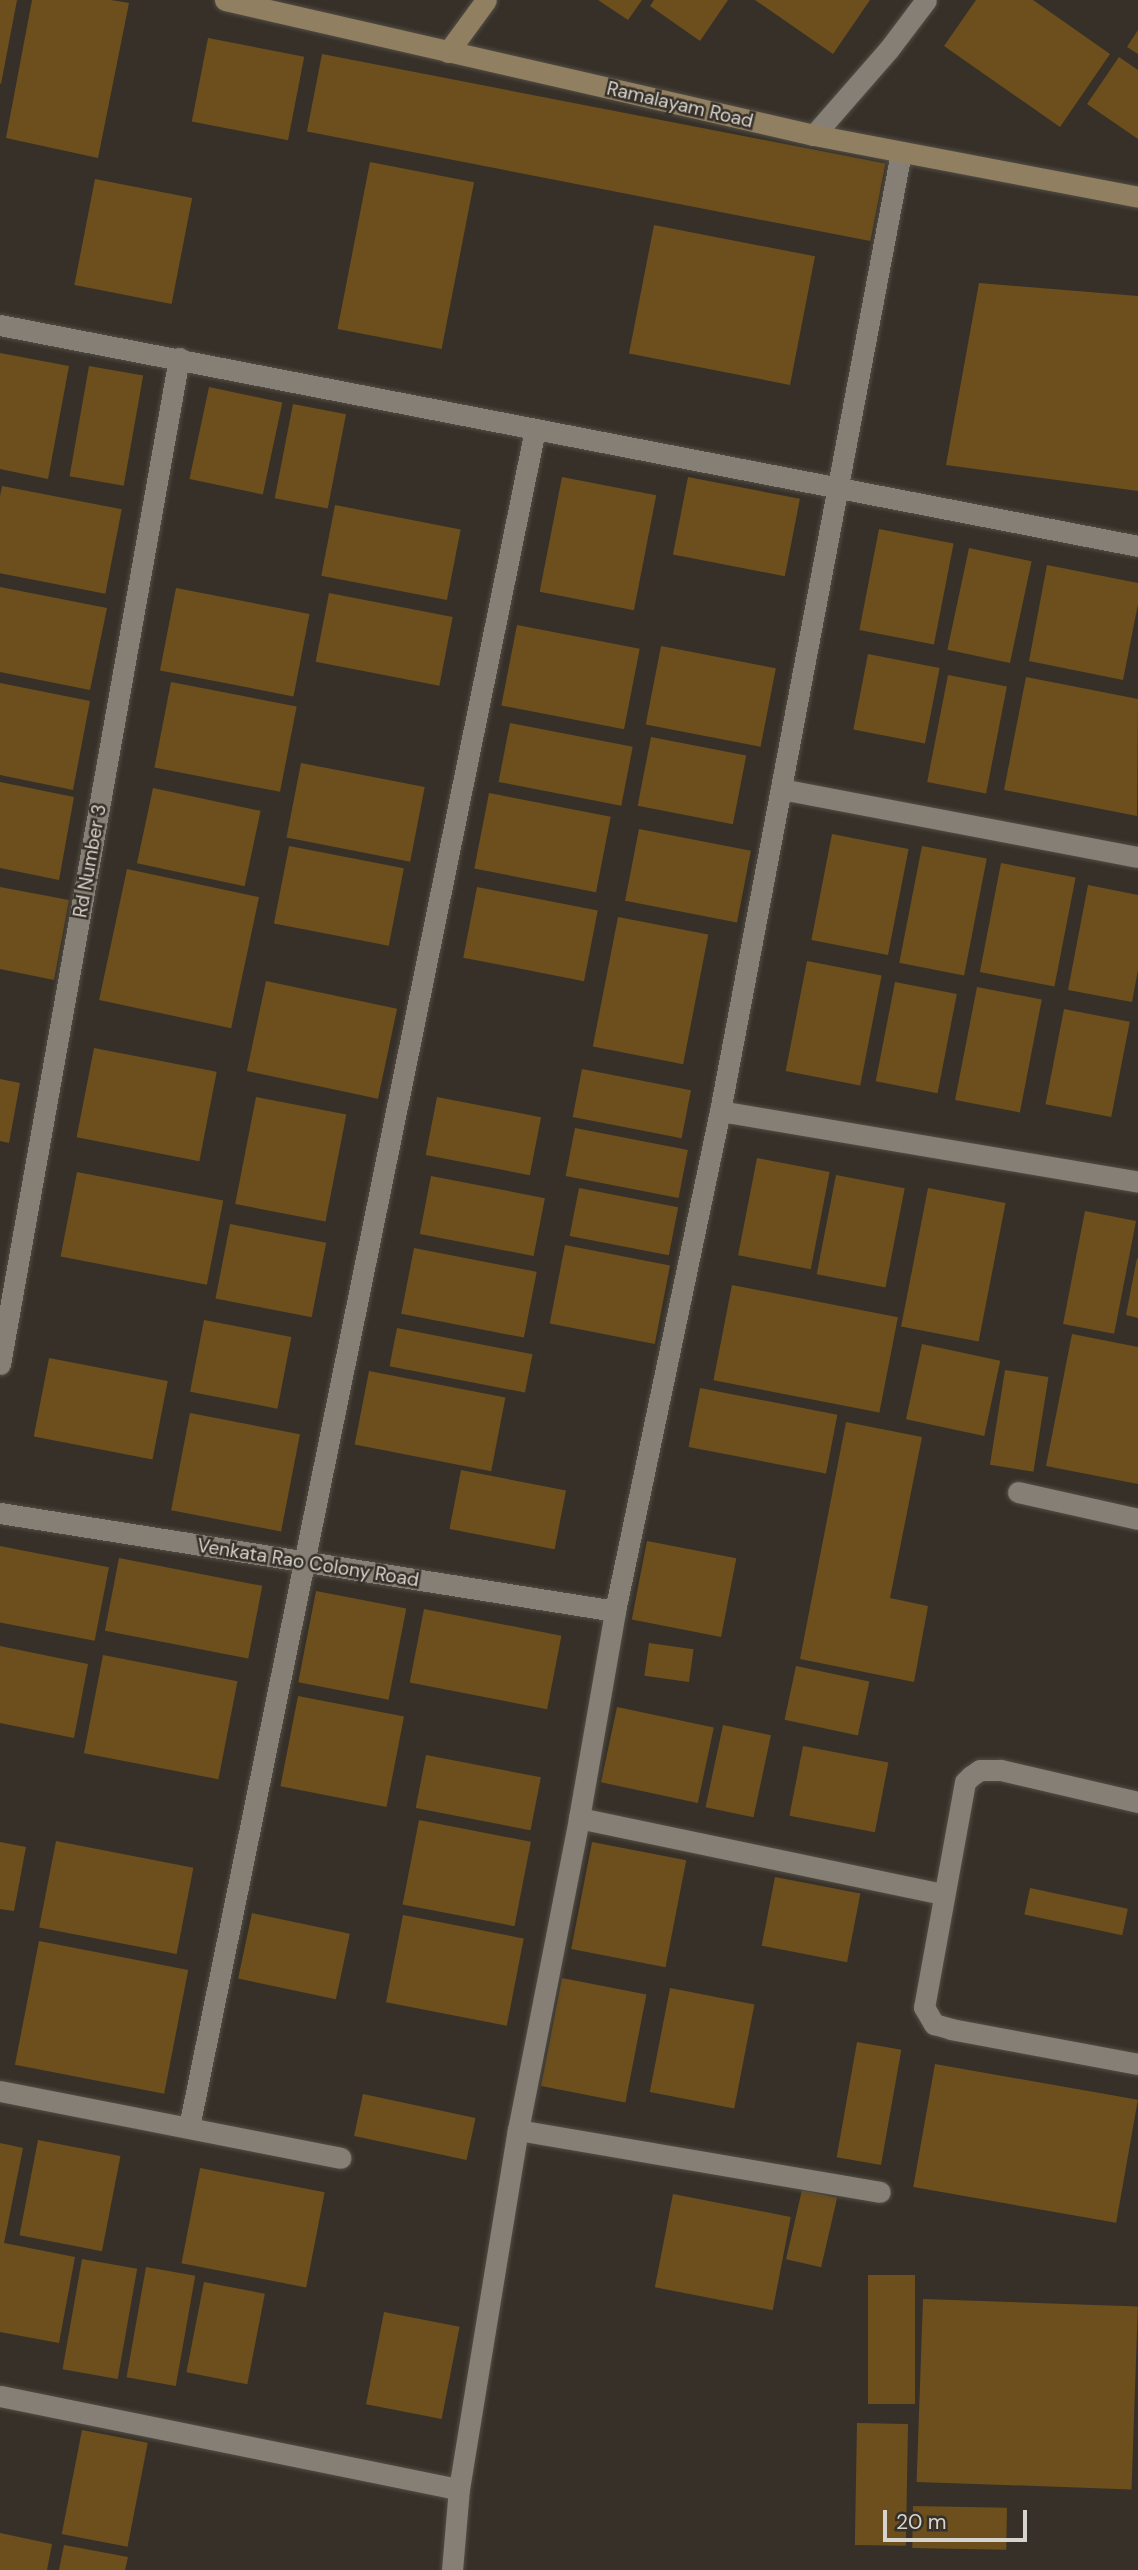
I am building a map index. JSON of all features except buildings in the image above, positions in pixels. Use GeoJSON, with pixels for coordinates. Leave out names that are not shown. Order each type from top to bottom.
{"type":"FeatureCollection","features":[{"type":"Feature","properties":{"kind":"street","name":"Ramalayam Road"},"geometry":{"type":"LineString","coordinates":[[225,0],[814,135],[1138,197]]}},
{"type":"Feature","properties":{"kind":"street"},"geometry":{"type":"LineString","coordinates":[[448,52],[486,0]]}},
{"type":"Feature","properties":{"kind":"street"},"geometry":{"type":"LineString","coordinates":[[814,135],[890,49],[926,0]]}},
{"type":"Feature","properties":{"kind":"street"},"geometry":{"type":"LineString","coordinates":[[452,2570],[459,2489],[518,2130],[579,1818],[615,1611],[720,1111],[901,152]]}},
{"type":"Feature","properties":{"kind":"street"},"geometry":{"type":"LineString","coordinates":[[0,325],[1138,546]]}},
{"type":"Feature","properties":{"kind":"street","name":"Rd Number 3"},"geometry":{"type":"LineString","coordinates":[[0,1364],[179,358]]}},
{"type":"Feature","properties":{"kind":"street"},"geometry":{"type":"LineString","coordinates":[[189,2127],[535,429]]}},
{"type":"Feature","properties":{"kind":"street"},"geometry":{"type":"LineString","coordinates":[[780,789],[1138,857]]}},
{"type":"Feature","properties":{"kind":"street"},"geometry":{"type":"LineString","coordinates":[[720,1111],[1138,1182]]}},
{"type":"Feature","properties":{"kind":"street"},"geometry":{"type":"LineString","coordinates":[[1018,1492],[1138,1518]]}},
{"type":"Feature","properties":{"kind":"street","name":"Venkata Rao Colony Road"},"geometry":{"type":"LineString","coordinates":[[0,1513],[615,1611]]}},
{"type":"Feature","properties":{"kind":"street"},"geometry":{"type":"LineString","coordinates":[[1138,1802],[1000,1770],[980,1770],[965,1782],[924,2007],[934,2024],[1138,2064]]}},
{"type":"Feature","properties":{"kind":"street"},"geometry":{"type":"LineString","coordinates":[[579,1818],[944,1894]]}},
{"type":"Feature","properties":{"kind":"street"},"geometry":{"type":"LineString","coordinates":[[0,2091],[341,2158]]}},
{"type":"Feature","properties":{"kind":"street"},"geometry":{"type":"LineString","coordinates":[[518,2130],[880,2192]]}},
{"type":"Feature","properties":{"kind":"street"},"geometry":{"type":"LineString","coordinates":[[0,2396],[459,2489]]}}]}
